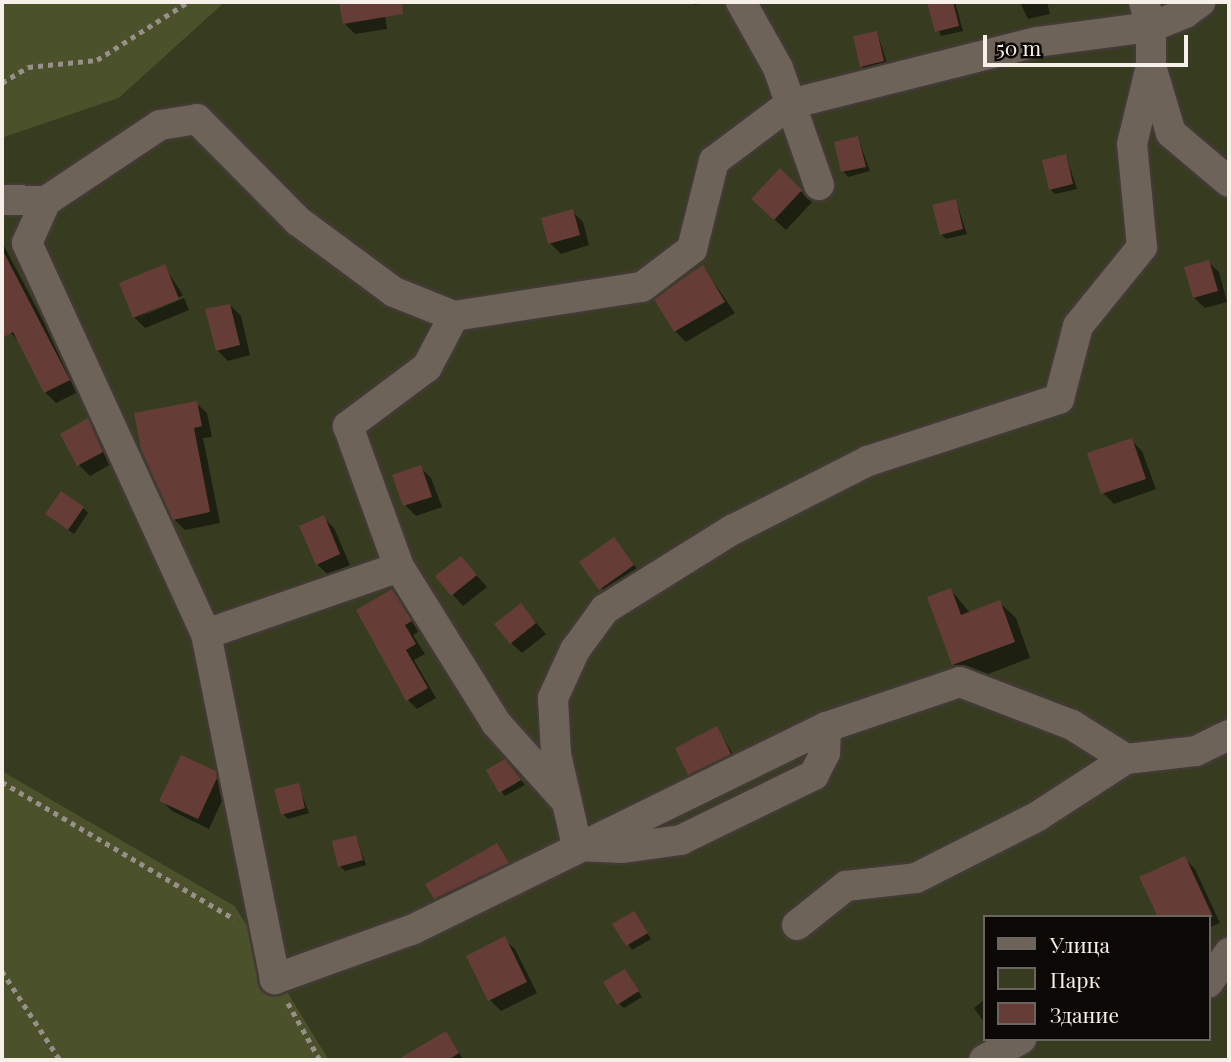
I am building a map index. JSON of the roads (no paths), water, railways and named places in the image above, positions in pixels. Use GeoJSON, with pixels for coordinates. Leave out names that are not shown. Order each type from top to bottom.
{"type":"FeatureCollection","features":[{"type":"Feature","properties":{"kind":"lane"},"geometry":{"type":"LineString","coordinates":[[741,2],[778,68],[819,185]]}},
{"type":"Feature","properties":{"kind":"lane"},"geometry":{"type":"LineString","coordinates":[[1126,759],[1072,725],[960,682],[826,727],[577,846],[411,930],[275,979],[206,634],[27,243],[46,201],[160,125],[197,119],[299,221],[394,292],[454,316],[642,286],[692,250],[714,161],[790,104],[1147,14],[1185,13],[1200,2]]}},
{"type":"Feature","properties":{"kind":"lane"},"geometry":{"type":"LineString","coordinates":[[1147,14],[1151,66],[1171,133],[1229,182]]}},
{"type":"Feature","properties":{"kind":"lane"},"geometry":{"type":"LineString","coordinates":[[577,846],[571,806],[556,754],[553,698],[575,650],[605,609],[732,530],[868,461],[1059,399],[1078,326],[1142,247],[1132,144],[1151,66]]}},
{"type":"Feature","properties":{"kind":"lane"},"geometry":{"type":"LineString","coordinates":[[2,201],[46,201]]}},
{"type":"Feature","properties":{"kind":"lane"},"geometry":{"type":"LineString","coordinates":[[454,316],[427,367],[348,426],[399,567],[496,723],[571,806]]}},
{"type":"Feature","properties":{"kind":"lane"},"geometry":{"type":"LineString","coordinates":[[206,634],[399,567]]}},
{"type":"Feature","properties":{"kind":"lane"},"geometry":{"type":"LineString","coordinates":[[577,846],[622,848],[681,840],[814,775],[825,753],[826,727]]}},
{"type":"Feature","properties":{"kind":"lane"},"geometry":{"type":"LineString","coordinates":[[797,925],[846,886],[916,878],[1038,816],[1126,759],[1196,751],[1229,735]]}},
{"type":"Feature","properties":{"kind":"lane"},"geometry":{"type":"LineString","coordinates":[[1210,980],[1229,954]]}},
{"type":"Feature","properties":{"kind":"lane"},"geometry":{"type":"LineString","coordinates":[[984,1060],[1017,1041]]}}]}
